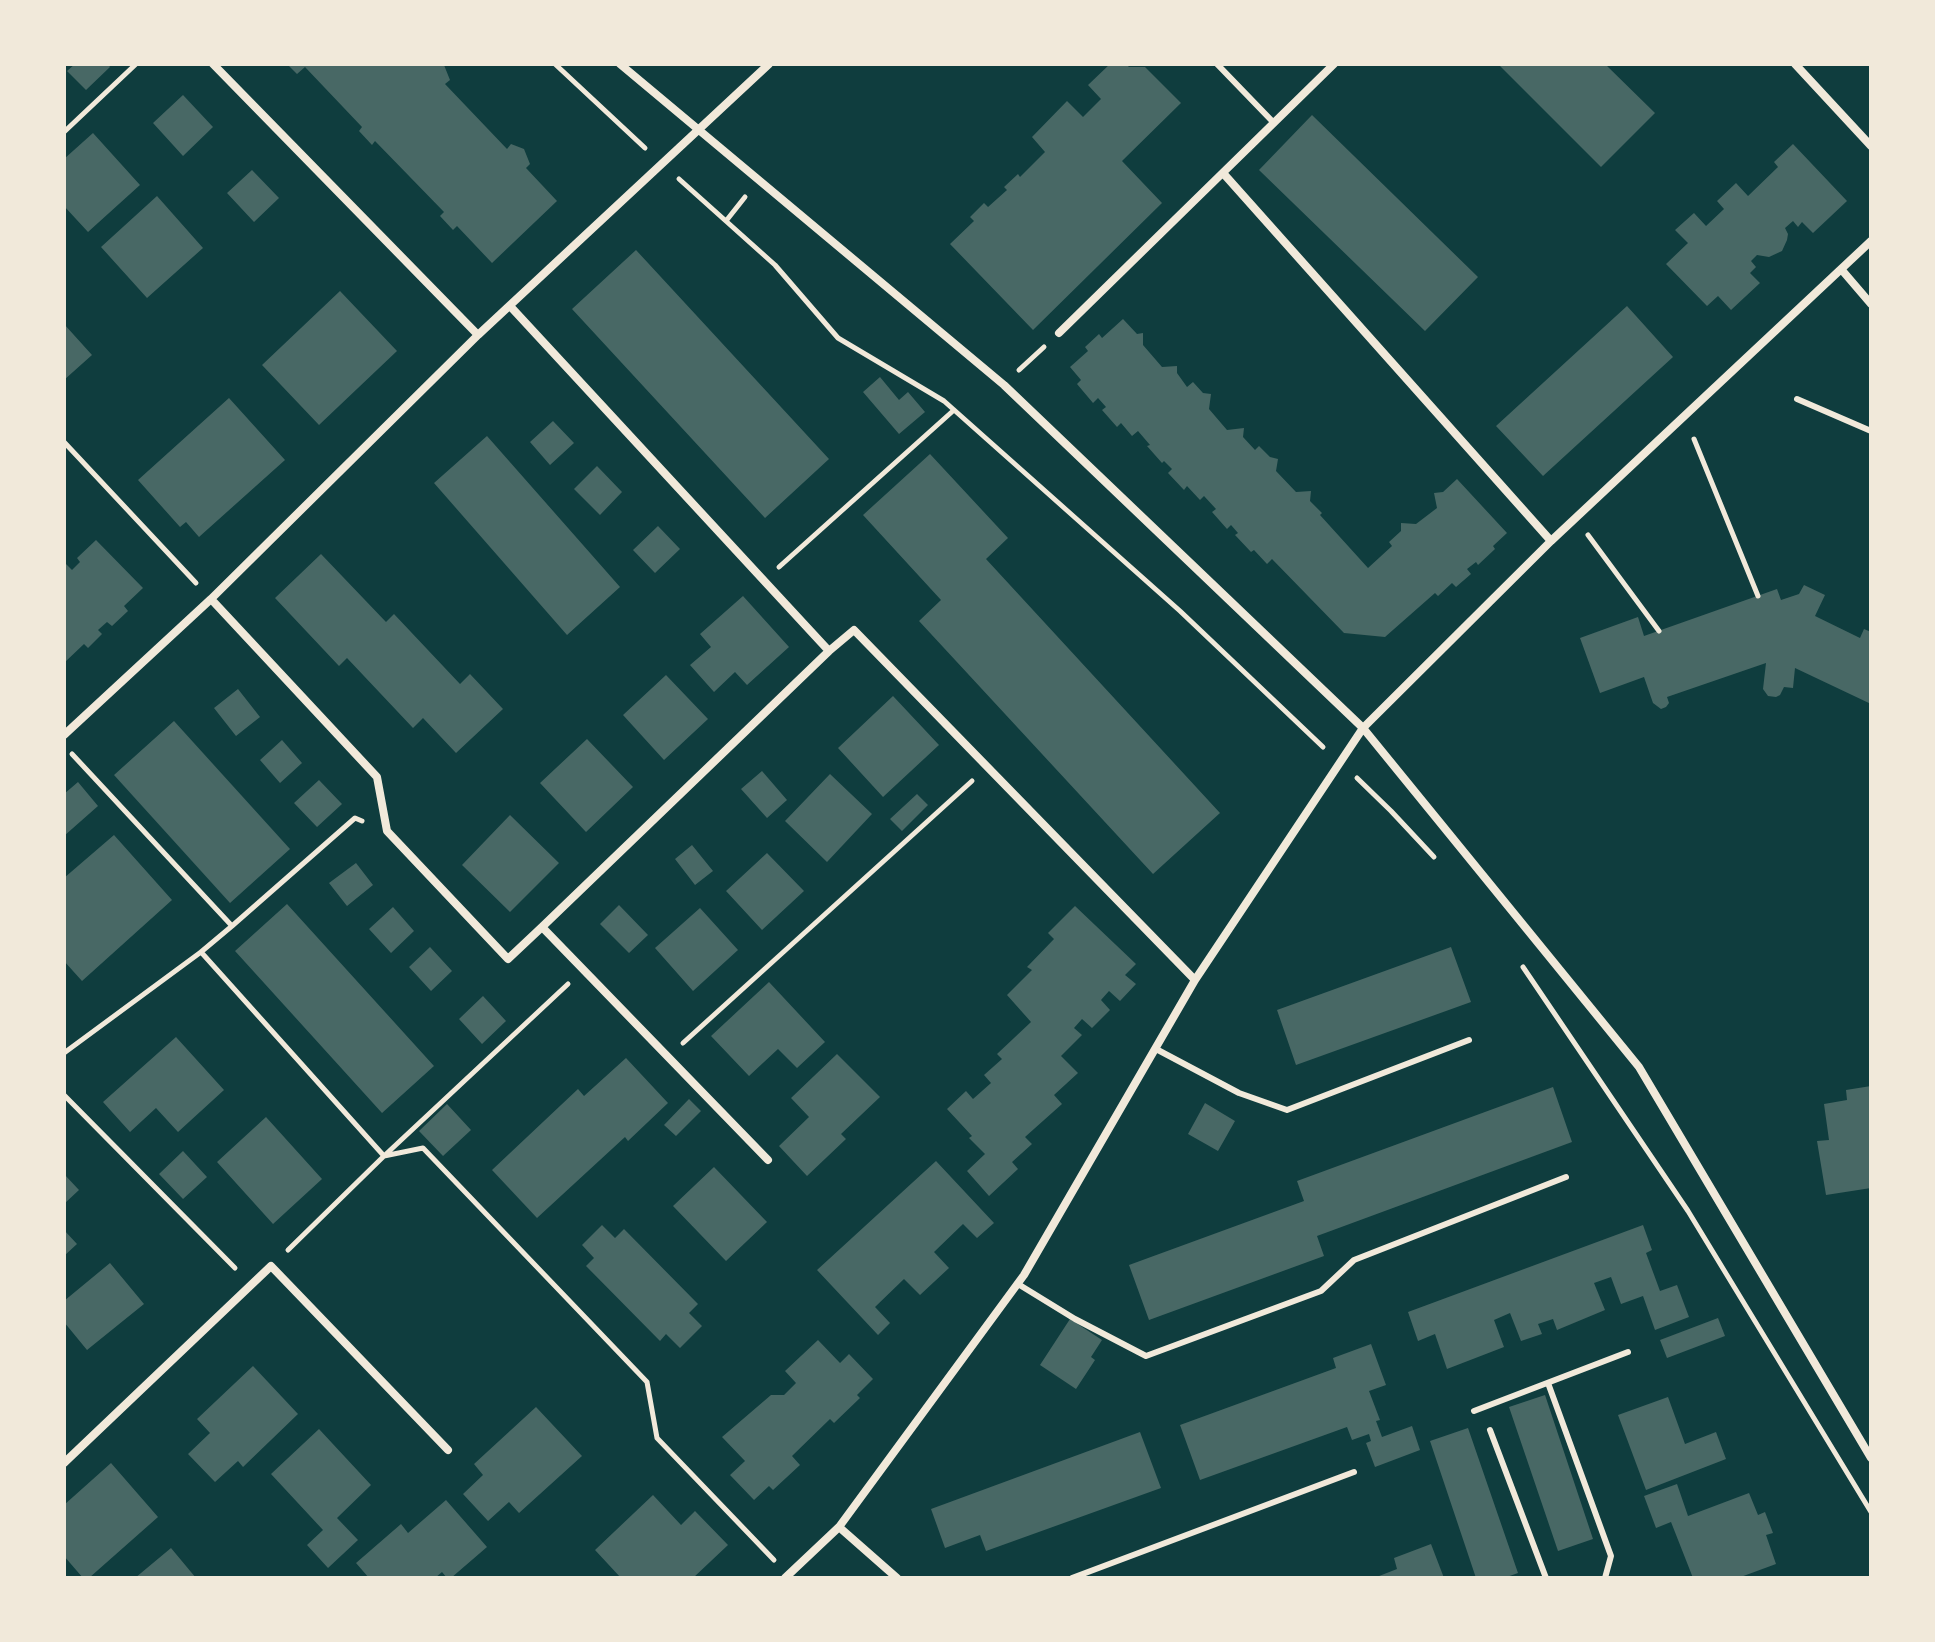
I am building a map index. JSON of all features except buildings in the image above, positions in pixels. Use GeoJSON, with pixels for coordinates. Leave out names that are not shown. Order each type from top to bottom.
{"type":"FeatureCollection","features":[{"type":"Feature","properties":{"kind":"street"},"geometry":{"type":"LineString","coordinates":[[213,64],[478,335]]}},
{"type":"Feature","properties":{"kind":"street"},"geometry":{"type":"LineString","coordinates":[[620,64],[1004,385],[1363,728],[1639,1067],[1871,1458]]}},
{"type":"Feature","properties":{"kind":"street"},"geometry":{"type":"LineString","coordinates":[[64,735],[211,599],[478,335],[769,64]]}},
{"type":"Feature","properties":{"kind":"street"},"geometry":{"type":"LineString","coordinates":[[1059,333],[1334,64]]}},
{"type":"Feature","properties":{"kind":"street"},"geometry":{"type":"LineString","coordinates":[[1795,64],[1871,146]]}},
{"type":"Feature","properties":{"kind":"street"},"geometry":{"type":"LineString","coordinates":[[1223,173],[1551,541]]}},
{"type":"Feature","properties":{"kind":"street"},"geometry":{"type":"LineString","coordinates":[[787,1577],[839,1527],[1018,1284],[1195,980],[1363,728],[1551,541],[1871,241]]}},
{"type":"Feature","properties":{"kind":"street"},"geometry":{"type":"LineString","coordinates":[[1841,269],[1871,304]]}},
{"type":"Feature","properties":{"kind":"street"},"geometry":{"type":"LineString","coordinates":[[510,306],[829,651]]}},
{"type":"Feature","properties":{"kind":"street"},"geometry":{"type":"LineString","coordinates":[[211,599],[377,777],[387,831],[508,959],[854,630],[1195,980]]}},
{"type":"Feature","properties":{"kind":"street"},"geometry":{"type":"LineString","coordinates":[[542,927],[768,1160]]}},
{"type":"Feature","properties":{"kind":"street"},"geometry":{"type":"LineString","coordinates":[[64,1463],[271,1266],[448,1450]]}},
{"type":"Feature","properties":{"kind":"street"},"geometry":{"type":"LineString","coordinates":[[839,1527],[897,1578]]}},
{"type":"Feature","properties":{"kind":"lane"},"geometry":{"type":"LineString","coordinates":[[1217,64],[1274,123]]}},
{"type":"Feature","properties":{"kind":"lane"},"geometry":{"type":"LineString","coordinates":[[1797,399],[1871,431]]}},
{"type":"Feature","properties":{"kind":"lane"},"geometry":{"type":"LineString","coordinates":[[1156,1049],[1239,1093],[1287,1110],[1469,1040]]}},
{"type":"Feature","properties":{"kind":"lane"},"geometry":{"type":"LineString","coordinates":[[1018,1284],[1075,1319],[1146,1356],[1321,1291],[1354,1260],[1566,1177]]}},
{"type":"Feature","properties":{"kind":"lane"},"geometry":{"type":"LineString","coordinates":[[1474,1411],[1628,1352]]}},
{"type":"Feature","properties":{"kind":"lane"},"geometry":{"type":"LineString","coordinates":[[1548,1383],[1611,1556],[1605,1578]]}},
{"type":"Feature","properties":{"kind":"lane"},"geometry":{"type":"LineString","coordinates":[[1490,1430],[1546,1578]]}},
{"type":"Feature","properties":{"kind":"lane"},"geometry":{"type":"LineString","coordinates":[[1072,1578],[1354,1472]]}},
{"type":"Feature","properties":{"kind":"path"},"geometry":{"type":"LineString","coordinates":[[64,132],[136,64]]}},
{"type":"Feature","properties":{"kind":"path"},"geometry":{"type":"LineString","coordinates":[[555,64],[775,265],[838,338],[944,401],[1180,611],[1391,811],[1443,867]]}},
{"type":"Feature","properties":{"kind":"path"},"geometry":{"type":"LineString","coordinates":[[1004,385],[1059,333]]}},
{"type":"Feature","properties":{"kind":"path"},"geometry":{"type":"LineString","coordinates":[[763,581],[954,410]]}},
{"type":"Feature","properties":{"kind":"path"},"geometry":{"type":"LineString","coordinates":[[1684,416],[1758,596]]}},
{"type":"Feature","properties":{"kind":"path"},"geometry":{"type":"LineString","coordinates":[[64,442],[211,599]]}},
{"type":"Feature","properties":{"kind":"path"},"geometry":{"type":"LineString","coordinates":[[1575,518],[1659,631]]}},
{"type":"Feature","properties":{"kind":"path"},"geometry":{"type":"LineString","coordinates":[[64,745],[232,926]]}},
{"type":"Feature","properties":{"kind":"path"},"geometry":{"type":"LineString","coordinates":[[667,1057],[987,767]]}},
{"type":"Feature","properties":{"kind":"path"},"geometry":{"type":"LineString","coordinates":[[64,1053],[201,952],[355,818],[387,831]]}},
{"type":"Feature","properties":{"kind":"path"},"geometry":{"type":"LineString","coordinates":[[201,952],[384,1156]]}},
{"type":"Feature","properties":{"kind":"path"},"geometry":{"type":"LineString","coordinates":[[1520,962],[1688,1211],[1871,1512]]}},
{"type":"Feature","properties":{"kind":"path"},"geometry":{"type":"LineString","coordinates":[[271,1266],[583,970]]}},
{"type":"Feature","properties":{"kind":"path"},"geometry":{"type":"LineString","coordinates":[[64,1095],[251,1285]]}},
{"type":"Feature","properties":{"kind":"path"},"geometry":{"type":"LineString","coordinates":[[384,1156],[423,1148],[647,1382],[657,1438],[787,1577]]}}]}
